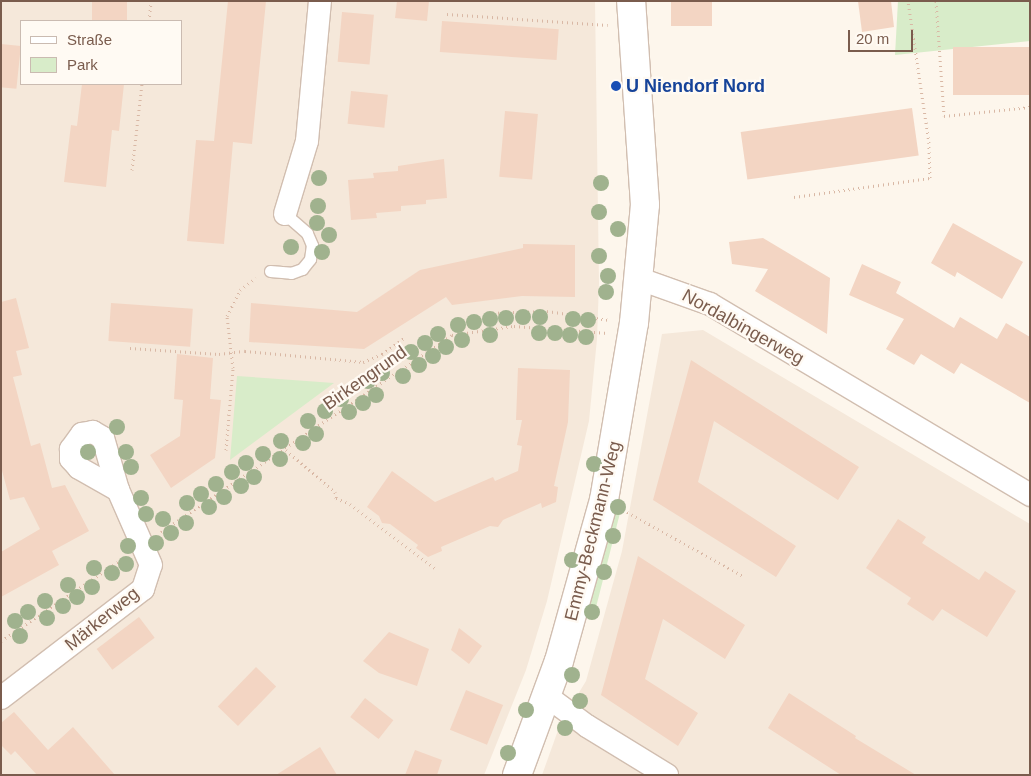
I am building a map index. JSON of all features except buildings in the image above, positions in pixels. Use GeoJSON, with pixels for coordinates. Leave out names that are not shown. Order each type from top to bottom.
{"type":"FeatureCollection","features":[{"type":"Feature","properties":{"kind":"street"},"geometry":{"type":"LineString","coordinates":[[285,214],[307,141],[320,1]]}},
{"type":"Feature","properties":{"kind":"street"},"geometry":{"type":"LineString","coordinates":[[632,14],[644,160],[640,279]]}},
{"type":"Feature","properties":{"kind":"street","name":"Emmy-Beckmann-Weg"},"geometry":{"type":"LineString","coordinates":[[517,775],[548,697],[604,500],[640,279]]}},
{"type":"Feature","properties":{"kind":"street","name":"Nordalbingerweg"},"geometry":{"type":"LineString","coordinates":[[640,279],[710,304],[1030,495]]}},
{"type":"Feature","properties":{"kind":"street","name":"Märkerweg"},"geometry":{"type":"LineString","coordinates":[[1,698],[143,588],[151,565],[118,490]]}},
{"type":"Feature","properties":{"kind":"street"},"geometry":{"type":"LineString","coordinates":[[548,697],[587,726],[667,775]]}},
{"type":"Feature","properties":{"kind":"lane"},"geometry":{"type":"LineString","coordinates":[[270,271],[291,273],[302,269],[310,259],[312,245],[307,233],[285,214]]}},
{"type":"Feature","properties":{"kind":"path"},"geometry":{"type":"LineString","coordinates":[[149,20],[151,1]]}},
{"type":"Feature","properties":{"kind":"path"},"geometry":{"type":"LineString","coordinates":[[794,197],[930,178],[929,143],[908,1]]}},
{"type":"Feature","properties":{"kind":"path"},"geometry":{"type":"LineString","coordinates":[[936,1],[944,116],[1030,107]]}},
{"type":"Feature","properties":{"kind":"path"},"geometry":{"type":"LineString","coordinates":[[447,14],[632,14]]}},
{"type":"Feature","properties":{"kind":"path"},"geometry":{"type":"LineString","coordinates":[[132,170],[142,85]]}},
{"type":"Feature","properties":{"kind":"path"},"geometry":{"type":"LineString","coordinates":[[226,450],[233,368],[227,316],[230,303],[240,290],[270,271]]}},
{"type":"Feature","properties":{"kind":"path"},"geometry":{"type":"LineString","coordinates":[[488,313],[547,311],[633,330]]}},
{"type":"Feature","properties":{"kind":"path","name":"Birkengrund"},"geometry":{"type":"LineString","coordinates":[[1,641],[286,450],[452,335],[514,326],[633,330]]}},
{"type":"Feature","properties":{"kind":"path"},"geometry":{"type":"LineString","coordinates":[[130,348],[219,354],[231,352],[362,362],[382,354],[404,338]]}},
{"type":"Feature","properties":{"kind":"path"},"geometry":{"type":"LineString","coordinates":[[286,450],[335,492],[336,498],[350,504],[435,568]]}},
{"type":"Feature","properties":{"kind":"path"},"geometry":{"type":"LineString","coordinates":[[604,500],[743,576]]}},
{"type":"Feature","properties":{"kind":"shaded area"},"geometry":{"type":"Polygon","coordinates":[[[1,1],[595,1],[599,283],[597,339],[589,421],[547,601],[526,670],[484,775],[1,775],[1,1]]]}},
{"type":"Feature","properties":{"kind":"shaded area"},"geometry":{"type":"Polygon","coordinates":[[[703,330],[1030,524],[1030,775],[542,775],[561,722],[586,681],[622,551],[662,334],[703,330]]]}},
{"type":"Feature","properties":{"kind":"green space"},"geometry":{"type":"Polygon","coordinates":[[[898,1],[1030,1],[1030,41],[895,55],[898,1]]]}},
{"type":"Feature","properties":{"kind":"green space"},"geometry":{"type":"Polygon","coordinates":[[[237,376],[334,383],[230,460],[237,376]]]}},
{"type":"Feature","properties":{"kind":"green space"},"geometry":{"type":"Polygon","coordinates":[[[615,510],[620,513],[593,619],[588,613],[615,510]]]}},
{"type":"Feature","properties":{"kind":"place","name":"U Niendorf Nord"},"geometry":{"type":"Point","coordinates":[616,86]}}]}
